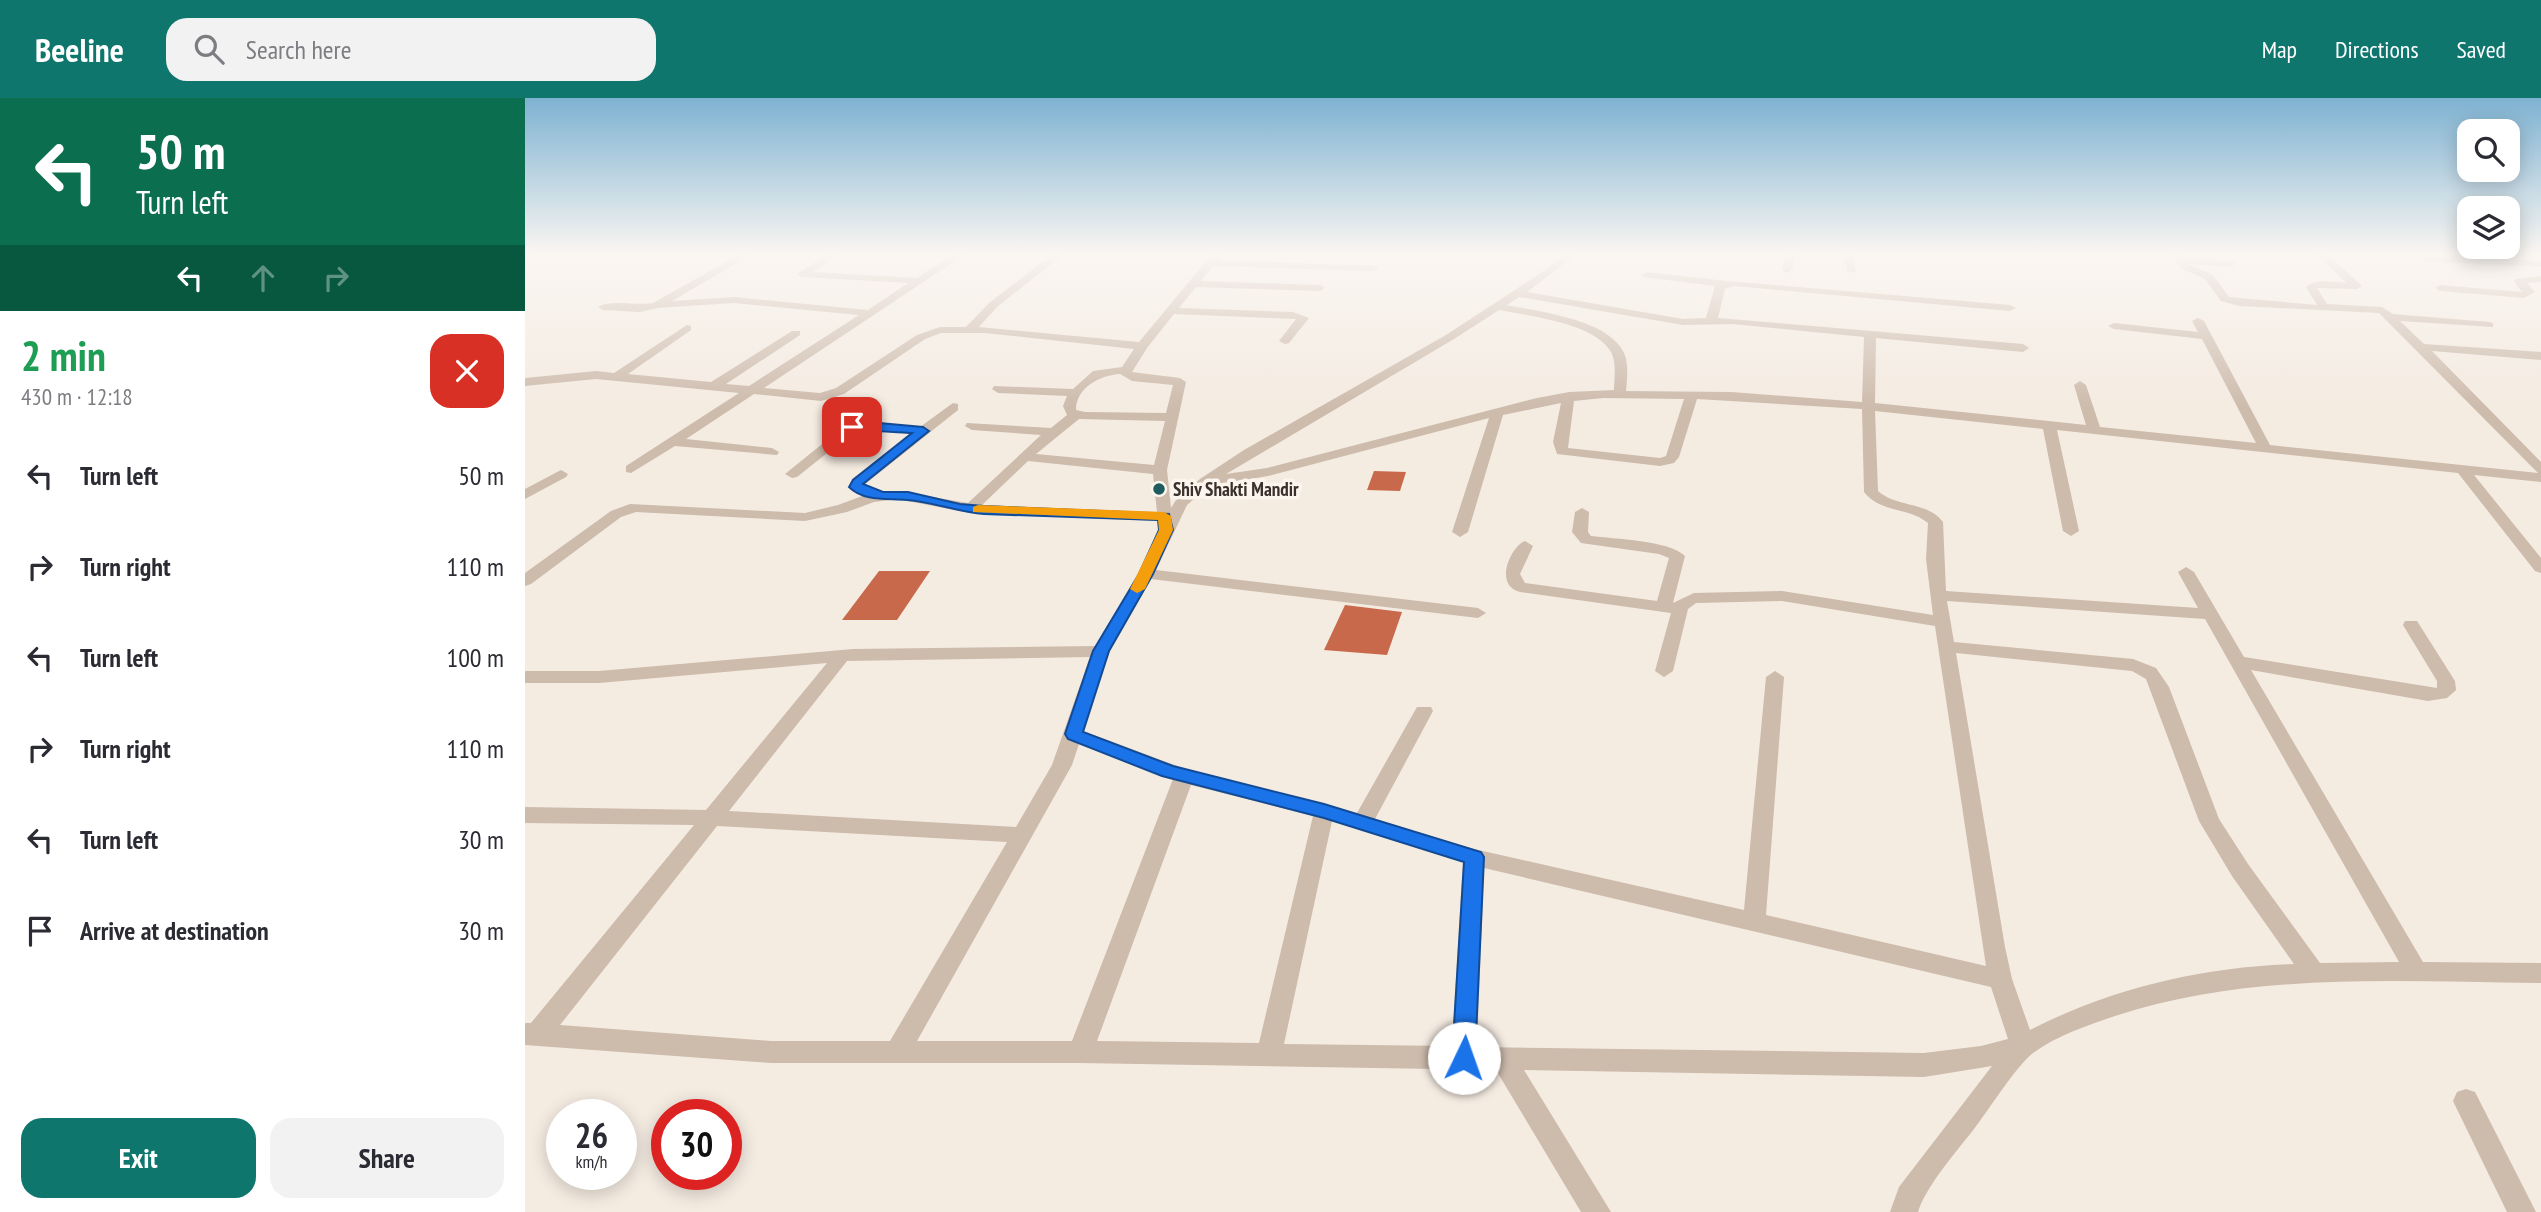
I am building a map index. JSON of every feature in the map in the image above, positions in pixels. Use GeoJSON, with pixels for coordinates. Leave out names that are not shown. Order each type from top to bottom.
{"type":"FeatureCollection","features":[{"type":"Feature","properties":{"kind":"street"},"geometry":{"type":"LineString","coordinates":[[603,307],[640,309],[657,305]]}},
{"type":"Feature","properties":{"kind":"street"},"geometry":{"type":"LineString","coordinates":[[785,305],[868,313]]}},
{"type":"Feature","properties":{"kind":"street"},"geometry":{"type":"LineString","coordinates":[[631,469],[754,391],[881,305]]}},
{"type":"Feature","properties":{"kind":"street"},"geometry":{"type":"LineString","coordinates":[[970,329],[992,305]]}},
{"type":"Feature","properties":{"kind":"street"},"geometry":{"type":"LineString","coordinates":[[1171,417],[1076,415],[1070,412],[1068,407],[1093,374],[1126,370],[1176,305]]}},
{"type":"Feature","properties":{"kind":"street"},"geometry":{"type":"LineString","coordinates":[[1583,305],[1683,323],[1733,321],[2024,348]]}},
{"type":"Feature","properties":{"kind":"street"},"geometry":{"type":"LineString","coordinates":[[1711,322],[1714,305]]}},
{"type":"Feature","properties":{"kind":"street"},"geometry":{"type":"LineString","coordinates":[[1974,305],[2010,308]]}},
{"type":"Feature","properties":{"kind":"street"},"geometry":{"type":"LineString","coordinates":[[2270,305],[2309,309],[2323,307],[2382,310],[2541,470]]}},
{"type":"Feature","properties":{"kind":"street"},"geometry":{"type":"LineString","coordinates":[[897,1052],[1062,765],[1101,651],[1146,574],[1165,523],[1181,503],[1205,482],[1497,306],[1577,325],[1603,336],[1619,355],[1620,394]]}},
{"type":"Feature","properties":{"kind":"street"},"geometry":{"type":"LineString","coordinates":[[1172,311],[1303,318],[1285,341]]}},
{"type":"Feature","properties":{"kind":"street"},"geometry":{"type":"LineString","coordinates":[[2389,317],[2489,325]]}},
{"type":"Feature","properties":{"kind":"street"},"geometry":{"type":"LineString","coordinates":[[2198,321],[2265,448]]}},
{"type":"Feature","properties":{"kind":"street"},"geometry":{"type":"LineString","coordinates":[[2114,326],[2206,335]]}},
{"type":"Feature","properties":{"kind":"street"},"geometry":{"type":"LineString","coordinates":[[616,377],[687,328]]}},
{"type":"Feature","properties":{"kind":"street"},"geometry":{"type":"LineString","coordinates":[[525,382],[596,375],[821,397],[831,395],[930,332],[970,329],[1142,346]]}},
{"type":"Feature","properties":{"kind":"street"},"geometry":{"type":"LineString","coordinates":[[714,386],[796,333]]}},
{"type":"Feature","properties":{"kind":"street"},"geometry":{"type":"LineString","coordinates":[[1870,335],[1868,406],[1871,492],[1882,503],[1932,517],[1935,523],[1934,555],[1938,595],[2000,979],[2023,1046]]}},
{"type":"Feature","properties":{"kind":"street"},"geometry":{"type":"LineString","coordinates":[[2421,347],[2541,356]]}},
{"type":"Feature","properties":{"kind":"street"},"geometry":{"type":"LineString","coordinates":[[1126,370],[1126,374],[1132,377],[1180,382],[1160,470],[1165,523]]}},
{"type":"Feature","properties":{"kind":"street"},"geometry":{"type":"LineString","coordinates":[[2080,385],[2094,430]]}},
{"type":"Feature","properties":{"kind":"street"},"geometry":{"type":"LineString","coordinates":[[998,389],[1076,393]]}},
{"type":"Feature","properties":{"kind":"street"},"geometry":{"type":"LineString","coordinates":[[1205,482],[1268,472],[1569,397],[1620,394],[1692,395],[1868,406],[2541,478]]}},
{"type":"Feature","properties":{"kind":"street"},"geometry":{"type":"LineString","coordinates":[[1569,397],[1560,442],[1562,451],[1660,461],[1672,457],[1692,395]]}},
{"type":"Feature","properties":{"kind":"street"},"geometry":{"type":"LineString","coordinates":[[953,407],[857,482],[856,487],[882,496],[908,496],[970,509],[1165,523]]}},
{"type":"Feature","properties":{"kind":"street"},"geometry":{"type":"LineString","coordinates":[[1459,532],[1497,414]]}},
{"type":"Feature","properties":{"kind":"street"},"geometry":{"type":"LineString","coordinates":[[970,509],[1053,432],[1076,415]]}},
{"type":"Feature","properties":{"kind":"street"},"geometry":{"type":"LineString","coordinates":[[792,474],[852,427],[868,425],[923,431]]}},
{"type":"Feature","properties":{"kind":"street"},"geometry":{"type":"LineString","coordinates":[[2049,425],[2071,531]]}},
{"type":"Feature","properties":{"kind":"street"},"geometry":{"type":"LineString","coordinates":[[972,426],[1053,432]]}},
{"type":"Feature","properties":{"kind":"street"},"geometry":{"type":"LineString","coordinates":[[674,442],[772,453]]}},
{"type":"Feature","properties":{"kind":"street"},"geometry":{"type":"LineString","coordinates":[[1025,457],[1160,470]]}},
{"type":"Feature","properties":{"kind":"street"},"geometry":{"type":"LineString","coordinates":[[2463,470],[2541,568]]}},
{"type":"Feature","properties":{"kind":"street"},"geometry":{"type":"LineString","coordinates":[[525,495],[561,474]]}},
{"type":"Feature","properties":{"kind":"street"},"geometry":{"type":"LineString","coordinates":[[525,581],[617,514],[635,507],[805,517],[882,496]]}},
{"type":"Feature","properties":{"kind":"street"},"geometry":{"type":"LineString","coordinates":[[1582,512],[1580,532],[1586,540],[1662,550],[1677,556],[1664,671]]}},
{"type":"Feature","properties":{"kind":"street"},"geometry":{"type":"LineString","coordinates":[[1525,546],[1512,574],[1513,581],[1529,590],[1672,608],[1694,598],[1782,596],[1943,622]]}},
{"type":"Feature","properties":{"kind":"street"},"geometry":{"type":"LineString","coordinates":[[2186,572],[2416,971]]}},
{"type":"Feature","properties":{"kind":"street"},"geometry":{"type":"LineString","coordinates":[[1146,574],[1399,600],[1478,613]]}},
{"type":"Feature","properties":{"kind":"street"},"geometry":{"type":"LineString","coordinates":[[1938,595],[2208,614]]}},
{"type":"Feature","properties":{"kind":"street"},"geometry":{"type":"LineString","coordinates":[[2235,661],[2428,695],[2441,694],[2447,690],[2446,681],[2411,625]]}},
{"type":"Feature","properties":{"kind":"street"},"geometry":{"type":"LineString","coordinates":[[1947,647],[2147,669],[2160,687],[2209,821],[2240,870],[2314,973]]}},
{"type":"Feature","properties":{"kind":"street"},"geometry":{"type":"LineString","coordinates":[[525,677],[599,677],[842,656],[1101,651]]}},
{"type":"Feature","properties":{"kind":"street"},"geometry":{"type":"LineString","coordinates":[[531,1034],[842,656]]}},
{"type":"Feature","properties":{"kind":"street"},"geometry":{"type":"LineString","coordinates":[[1754,920],[1775,677]]}},
{"type":"Feature","properties":{"kind":"street"},"geometry":{"type":"LineString","coordinates":[[1362,824],[1424,711]]}},
{"type":"Feature","properties":{"kind":"street"},"geometry":{"type":"LineString","coordinates":[[1074,734],[1184,776],[1324,811],[1474,857],[2000,979]]}},
{"type":"Feature","properties":{"kind":"street"},"geometry":{"type":"LineString","coordinates":[[1080,1052],[1184,776]]}},
{"type":"Feature","properties":{"kind":"street"},"geometry":{"type":"LineString","coordinates":[[1269,1055],[1324,811]]}},
{"type":"Feature","properties":{"kind":"street"},"geometry":{"type":"LineString","coordinates":[[525,815],[711,818],[1022,835]]}},
{"type":"Feature","properties":{"kind":"street"},"geometry":{"type":"LineString","coordinates":[[1464,1058],[1474,857]]}},
{"type":"Feature","properties":{"kind":"street"},"geometry":{"type":"LineString","coordinates":[[531,1034],[771,1052],[1080,1052],[1924,1065],[1981,1057],[2023,1046],[2077,1018],[2141,997],[2194,984],[2259,975],[2314,973],[2541,972]]}},
{"type":"Feature","properties":{"kind":"street"},"geometry":{"type":"LineString","coordinates":[[1904,1212],[1909,1197],[1952,1136],[2023,1046]]}},
{"type":"Feature","properties":{"kind":"street"},"geometry":{"type":"LineString","coordinates":[[1503,1059],[1597,1212]]}},
{"type":"Feature","properties":{"kind":"street"},"geometry":{"type":"LineString","coordinates":[[2466,1101],[2522,1212]]}},
{"type":"Feature","properties":{"kind":"building"},"geometry":{"type":"Polygon","coordinates":[[[1374,471],[1406,472],[1400,491],[1367,490],[1374,471]]]}},
{"type":"Feature","properties":{"kind":"building"},"geometry":{"type":"Polygon","coordinates":[[[879,571],[930,571],[897,620],[842,620],[879,571]]]}},
{"type":"Feature","properties":{"kind":"building"},"geometry":{"type":"Polygon","coordinates":[[[1345,605],[1402,612],[1387,655],[1324,650],[1345,605]]]}},
{"type":"Feature","properties":{"kind":"slow traffic"},"geometry":{"type":"LineString","coordinates":[[978,509],[1164,516],[1166,530],[1137,589]]}},
{"type":"Feature","properties":{"kind":"place","name":"Shiv Shakti Mandir"},"geometry":{"type":"Point","coordinates":[1159,489]}},
{"type":"Feature","properties":{"kind":"route"},"geometry":{"type":"LineString","coordinates":[[852,427],[868,425],[923,431],[857,482],[856,487],[860,490],[882,496],[908,496],[960,508],[1164,516],[1166,530],[1146,574],[1101,651],[1074,734],[1184,776],[1324,811],[1474,857],[1464,1058]]}}]}
